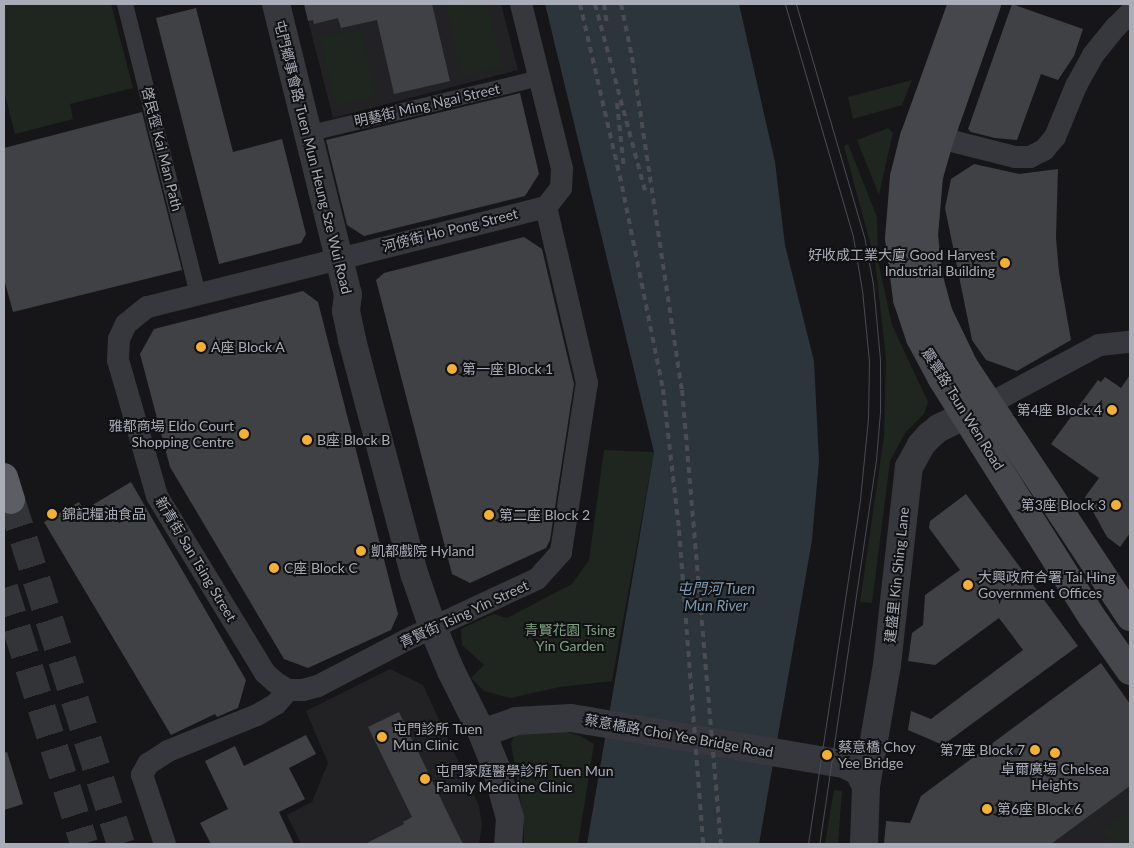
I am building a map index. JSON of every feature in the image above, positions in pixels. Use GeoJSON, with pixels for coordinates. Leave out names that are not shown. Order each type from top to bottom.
{"type":"FeatureCollection","features":[{"type":"Feature","properties":{"kind":"main road","name":"震寰路 Tsun Wen Road"},"geometry":{"type":"LineString","coordinates":[[962,4],[908,156],[900,197],[899,238],[903,279],[918,331],[929,356],[1092,617],[1130,671]]}},
{"type":"Feature","properties":{"kind":"main road","name":"震寰路 Tsun Wen Road"},"geometry":{"type":"LineString","coordinates":[[987,4],[940,138],[929,176],[925,205],[924,235],[928,274],[945,331],[964,366],[1130,617]]}},
{"type":"Feature","properties":{"kind":"street","name":"啓民徑 Kai Man Path"},"geometry":{"type":"LineString","coordinates":[[125,4],[198,294]]}},
{"type":"Feature","properties":{"kind":"street","name":"屯門鄉事會路 Tuen Mun Heung Sze Wui Road"},"geometry":{"type":"LineString","coordinates":[[256,4],[310,215],[329,260]]}},
{"type":"Feature","properties":{"kind":"street","name":"屯門鄉事會路 Tuen Mun Heung Sze Wui Road"},"geometry":{"type":"LineString","coordinates":[[276,4],[335,297],[346,311],[415,576],[433,628],[451,671],[482,732],[496,768],[510,818],[508,844]]}},
{"type":"Feature","properties":{"kind":"street"},"geometry":{"type":"LineString","coordinates":[[522,4],[562,169],[561,188],[546,206]]}},
{"type":"Feature","properties":{"kind":"street"},"geometry":{"type":"LineString","coordinates":[[940,138],[1015,157],[1030,157],[1044,150],[1054,137],[1076,86],[1093,56],[1130,13]]}},
{"type":"Feature","properties":{"kind":"street","name":"明藝街 Ming Ngai Street"},"geometry":{"type":"LineString","coordinates":[[315,132],[540,78]]}},
{"type":"Feature","properties":{"kind":"street","name":"河傍街 Ho Pong Street"},"geometry":{"type":"LineString","coordinates":[[147,307],[546,206]]}},
{"type":"Feature","properties":{"kind":"street","name":"青賢街 Tsing Yin Street"},"geometry":{"type":"LineString","coordinates":[[288,690],[303,690],[318,686],[433,628],[537,579],[561,552],[587,383],[546,206]]}},
{"type":"Feature","properties":{"kind":"street","name":"新青街 San Tsing Street"},"geometry":{"type":"LineString","coordinates":[[147,307],[126,324],[118,339],[117,348],[118,360],[158,496],[265,673],[288,690]]}},
{"type":"Feature","properties":{"kind":"street"},"geometry":{"type":"LineString","coordinates":[[989,404],[1099,345],[1130,342]]}},
{"type":"Feature","properties":{"kind":"street","name":"建盛里 Kin Shing Lane"},"geometry":{"type":"LineString","coordinates":[[864,844],[866,786],[887,665],[910,467],[921,445],[939,428],[989,404]]}},
{"type":"Feature","properties":{"kind":"street"},"geometry":{"type":"LineString","coordinates":[[165,844],[142,775],[148,764],[168,752],[257,715],[276,704],[288,690]]}},
{"type":"Feature","properties":{"kind":"street","name":"蔡意橋路 Choi Yee Bridge Road"},"geometry":{"type":"LineString","coordinates":[[482,732],[516,721],[571,718],[781,753],[851,767],[858,771],[866,786]]}},
{"type":"Feature","properties":{"kind":"shaded area"},"geometry":{"type":"Polygon","coordinates":[[[304,4],[501,4],[518,70],[333,118],[304,4]]]}},
{"type":"Feature","properties":{"kind":"shaded area","name":"屯門診所 Tuen Mun Clinic"},"geometry":{"type":"Polygon","coordinates":[[[390,669],[423,685],[479,806],[482,825],[479,844],[301,844],[287,815],[312,802],[328,763],[306,711],[390,669]]]}},
{"type":"Feature","properties":{"kind":"shaded area"},"geometry":{"type":"Polygon","coordinates":[[[1130,786],[1130,844],[1051,844],[1130,786]]]}},
{"type":"Feature","properties":{"kind":"green space"},"geometry":{"type":"Polygon","coordinates":[[[4,4],[111,4],[133,88],[70,104],[73,119],[15,134],[4,91],[4,4]]]}},
{"type":"Feature","properties":{"kind":"green space"},"geometry":{"type":"Polygon","coordinates":[[[463,4],[488,4],[503,66],[462,76],[446,8],[463,4]]]}},
{"type":"Feature","properties":{"kind":"green space"},"geometry":{"type":"Polygon","coordinates":[[[360,28],[376,96],[336,106],[320,38],[360,28]]]}},
{"type":"Feature","properties":{"kind":"green space"},"geometry":{"type":"Polygon","coordinates":[[[912,80],[902,105],[853,119],[848,97],[912,80]]]}},
{"type":"Feature","properties":{"kind":"green space"},"geometry":{"type":"Polygon","coordinates":[[[888,128],[893,133],[879,195],[857,140],[888,128]]]}},
{"type":"Feature","properties":{"kind":"green space"},"geometry":{"type":"Polygon","coordinates":[[[848,144],[877,217],[878,261],[892,325],[928,402],[924,414],[905,433],[890,461],[872,603],[860,602],[884,436],[886,358],[875,261],[844,146],[848,144]]]}},
{"type":"Feature","properties":{"kind":"green space","name":"青賢花園 Tsing Yin Garden"},"geometry":{"type":"Polygon","coordinates":[[[604,450],[654,452],[612,681],[560,687],[510,698],[484,691],[471,678],[484,665],[462,645],[461,629],[493,614],[507,618],[572,584],[589,560],[604,450]]]}},
{"type":"Feature","properties":{"kind":"green space"},"geometry":{"type":"Polygon","coordinates":[[[547,726],[581,736],[594,744],[578,844],[524,844],[524,821],[511,743],[517,731],[547,726]]]}},
{"type":"Feature","properties":{"kind":"green space"},"geometry":{"type":"Polygon","coordinates":[[[834,790],[842,791],[838,844],[825,844],[834,790]]]}},
{"type":"Feature","properties":{"kind":"green space"},"geometry":{"type":"Polygon","coordinates":[[[1130,811],[1130,844],[1112,844],[1102,831],[1130,811]]]}},
{"type":"Feature","properties":{"kind":"water","name":"屯門河 Tuen Mun River"},"geometry":{"type":"Polygon","coordinates":[[[545,4],[739,4],[775,162],[785,245],[814,361],[819,461],[812,540],[759,844],[587,844],[654,452],[545,4]]]}},
{"type":"Feature","properties":{"kind":"building"},"geometry":{"type":"Polygon","coordinates":[[[304,4],[432,4],[450,81],[394,94],[377,20],[341,28],[338,18],[314,24],[313,20],[308,21],[304,4]]]}},
{"type":"Feature","properties":{"kind":"building"},"geometry":{"type":"Polygon","coordinates":[[[1012,4],[1083,29],[1074,56],[1058,80],[1041,74],[1017,140],[995,138],[971,132],[968,129],[1012,4]]]}},
{"type":"Feature","properties":{"kind":"building"},"geometry":{"type":"Polygon","coordinates":[[[196,8],[233,152],[282,139],[306,234],[301,243],[219,264],[156,18],[196,8]]]}},
{"type":"Feature","properties":{"kind":"building"},"geometry":{"type":"Polygon","coordinates":[[[520,93],[539,174],[525,196],[364,236],[347,225],[326,140],[520,93]]]}},
{"type":"Feature","properties":{"kind":"building"},"geometry":{"type":"Polygon","coordinates":[[[142,112],[182,270],[13,312],[4,279],[4,148],[142,112]]]}},
{"type":"Feature","properties":{"kind":"building","name":"好收成工業大廈 Good Harvest Industrial Building"},"geometry":{"type":"Polygon","coordinates":[[[974,164],[1019,174],[1058,169],[1056,238],[1059,272],[1071,340],[1017,371],[986,360],[972,340],[945,208],[951,179],[974,164]]]}},
{"type":"Feature","properties":{"kind":"building"},"geometry":{"type":"Polygon","coordinates":[[[524,237],[542,249],[574,384],[550,540],[546,548],[470,583],[452,574],[376,280],[384,273],[524,237]]]}},
{"type":"Feature","properties":{"kind":"building"},"geometry":{"type":"Polygon","coordinates":[[[303,291],[318,302],[398,614],[391,630],[308,668],[284,659],[170,467],[140,354],[154,329],[303,291]]]}},
{"type":"Feature","properties":{"kind":"building"},"geometry":{"type":"Polygon","coordinates":[[[1130,375],[1130,533],[1120,547],[1107,537],[1085,497],[1099,478],[1051,444],[1098,380],[1101,382],[1105,377],[1121,388],[1130,375]]]}},
{"type":"Feature","properties":{"kind":"building"},"geometry":{"type":"Polygon","coordinates":[[[131,482],[246,680],[238,708],[217,717],[215,714],[171,735],[44,522],[79,502],[84,510],[131,482]]]}},
{"type":"Feature","properties":{"kind":"building","name":"大興政府合署 Tai Hing Government Offices"},"geometry":{"type":"Polygon","coordinates":[[[966,494],[1078,646],[943,745],[908,730],[911,711],[931,719],[1023,650],[999,618],[935,665],[908,661],[912,633],[923,625],[925,595],[960,570],[929,528],[930,521],[966,494]]]}},
{"type":"Feature","properties":{"kind":"building","name":"卓爾廣場 Chelsea Heights"},"geometry":{"type":"Polygon","coordinates":[[[1101,663],[1130,704],[1130,786],[1051,844],[884,844],[886,821],[910,823],[921,796],[1101,663]]]}},
{"type":"Feature","properties":{"kind":"building"},"geometry":{"type":"Polygon","coordinates":[[[399,712],[463,844],[365,844],[404,824],[403,822],[412,817],[368,727],[399,712]]]}},
{"type":"Feature","properties":{"kind":"building"},"geometry":{"type":"Polygon","coordinates":[[[306,735],[316,754],[289,768],[305,799],[279,812],[294,844],[211,844],[200,823],[228,809],[205,761],[235,746],[244,766],[306,735]]]}},
{"type":"Feature","properties":{"kind":"building"},"geometry":{"type":"Polygon","coordinates":[[[7,752],[23,804],[4,810],[4,753],[7,752]]]}},
{"type":"Feature","properties":{"kind":"tunnel"},"geometry":{"type":"LineString","coordinates":[[11,500],[121,844]]}},
{"type":"Feature","properties":{"kind":"tunnel"},"geometry":{"type":"LineString","coordinates":[[4,588],[84,844]]}},
{"type":"Feature","properties":{"kind":"tram line"},"geometry":{"type":"LineString","coordinates":[[785,4],[853,237],[862,290],[869,361],[868,418],[860,500],[808,844]]}},
{"type":"Feature","properties":{"kind":"tram line"},"geometry":{"type":"LineString","coordinates":[[796,4],[864,236],[873,284],[880,359],[880,412],[876,460],[819,844]]}},
{"type":"Feature","properties":{"kind":"railway"},"geometry":{"type":"LineString","coordinates":[[580,4],[622,186],[663,389],[679,530],[703,844]]}},
{"type":"Feature","properties":{"kind":"railway"},"geometry":{"type":"LineString","coordinates":[[595,4],[645,190]]}},
{"type":"Feature","properties":{"kind":"railway"},"geometry":{"type":"LineString","coordinates":[[604,4],[607,26]]}},
{"type":"Feature","properties":{"kind":"railway"},"geometry":{"type":"LineString","coordinates":[[621,4],[632,57],[682,390],[721,844]]}},
{"type":"Feature","properties":{"kind":"railway"},"geometry":{"type":"LineString","coordinates":[[617,103],[624,168]]}},
{"type":"Feature","properties":{"kind":"place","name":"好收成工業大廈 Good Harvest Industrial Building"},"geometry":{"type":"Point","coordinates":[1005,263]}},
{"type":"Feature","properties":{"kind":"place","name":"A座 Block A"},"geometry":{"type":"Point","coordinates":[201,347]}},
{"type":"Feature","properties":{"kind":"place","name":"第一座 Block 1"},"geometry":{"type":"Point","coordinates":[452,369]}},
{"type":"Feature","properties":{"kind":"place","name":"第4座 Block 4"},"geometry":{"type":"Point","coordinates":[1112,410]}},
{"type":"Feature","properties":{"kind":"place","name":"雅都商場 Eldo Court Shopping Centre"},"geometry":{"type":"Point","coordinates":[244,434]}},
{"type":"Feature","properties":{"kind":"place","name":"B座 Block B"},"geometry":{"type":"Point","coordinates":[307,440]}},
{"type":"Feature","properties":{"kind":"place","name":"第3座 Block 3"},"geometry":{"type":"Point","coordinates":[1116,505]}},
{"type":"Feature","properties":{"kind":"place","name":"錦記糧油食品"},"geometry":{"type":"Point","coordinates":[52,514]}},
{"type":"Feature","properties":{"kind":"place","name":"第二座 Block 2"},"geometry":{"type":"Point","coordinates":[489,515]}},
{"type":"Feature","properties":{"kind":"place","name":"凱都戲院 Hyland"},"geometry":{"type":"Point","coordinates":[361,551]}},
{"type":"Feature","properties":{"kind":"place","name":"C座 Block C"},"geometry":{"type":"Point","coordinates":[274,568]}},
{"type":"Feature","properties":{"kind":"place","name":"大興政府合署 Tai Hing Government Offices"},"geometry":{"type":"Point","coordinates":[968,585]}},
{"type":"Feature","properties":{"kind":"place","name":"屯門診所 Tuen Mun Clinic"},"geometry":{"type":"Point","coordinates":[382,737]}},
{"type":"Feature","properties":{"kind":"place","name":"第7座 Block 7"},"geometry":{"type":"Point","coordinates":[1035,750]}},
{"type":"Feature","properties":{"kind":"place","name":"卓爾廣場 Chelsea Heights"},"geometry":{"type":"Point","coordinates":[1055,753]}},
{"type":"Feature","properties":{"kind":"place","name":"蔡意橋 Choy Yee Bridge"},"geometry":{"type":"Point","coordinates":[827,755]}},
{"type":"Feature","properties":{"kind":"place","name":"屯門家庭醫學診所 Tuen Mun Family Medicine Clinic"},"geometry":{"type":"Point","coordinates":[425,779]}},
{"type":"Feature","properties":{"kind":"place","name":"第6座 Block 6"},"geometry":{"type":"Point","coordinates":[987,809]}}]}
